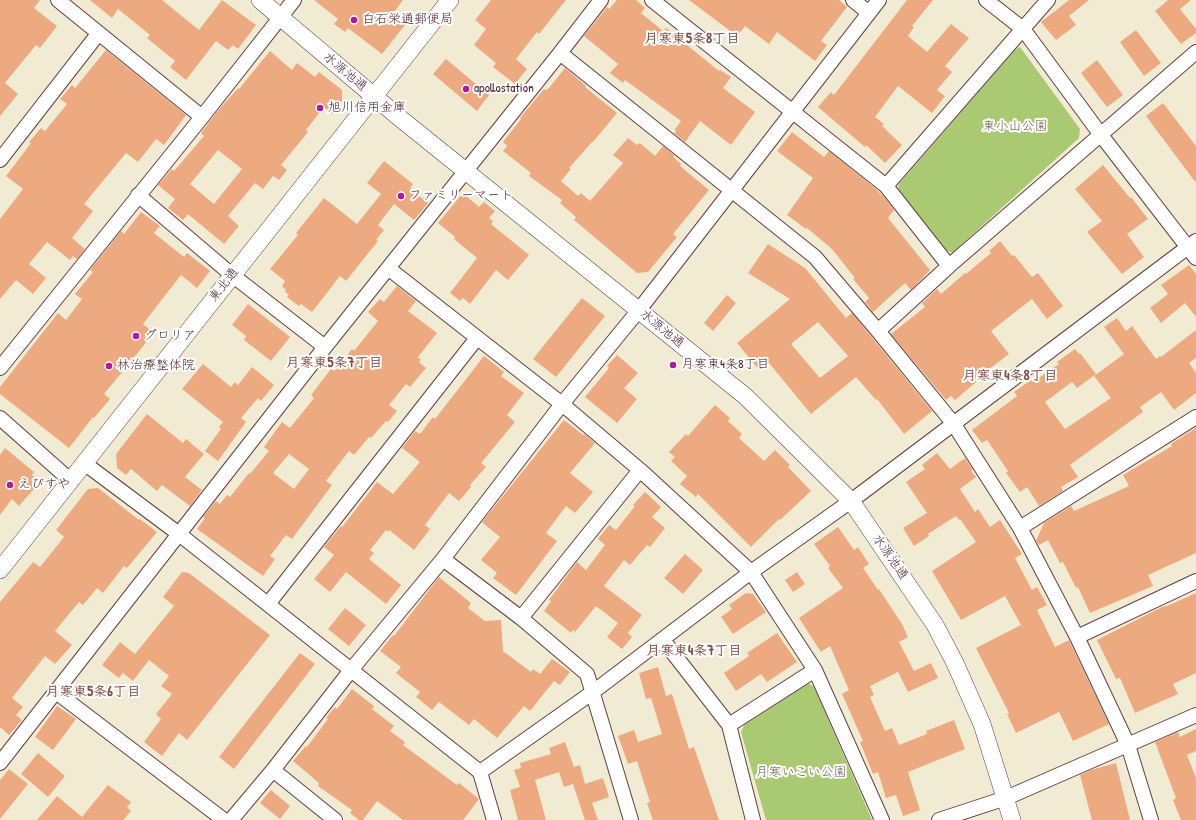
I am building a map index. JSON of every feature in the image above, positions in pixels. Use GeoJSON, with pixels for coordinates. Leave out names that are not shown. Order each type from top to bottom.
{"type":"FeatureCollection","features":[{"type":"Feature","properties":{"kind":"street"},"geometry":{"type":"LineString","coordinates":[[58,0],[202,117]]}},
{"type":"Feature","properties":{"kind":"street","name":"水源池通"},"geometry":{"type":"LineString","coordinates":[[260,0],[466,171],[746,396],[851,501],[935,625],[952,656],[982,724],[1012,820]]}},
{"type":"Feature","properties":{"kind":"street"},"geometry":{"type":"LineString","coordinates":[[0,368],[294,0]]}},
{"type":"Feature","properties":{"kind":"street","name":"東北通"},"geometry":{"type":"LineString","coordinates":[[0,570],[450,0]]}},
{"type":"Feature","properties":{"kind":"street"},"geometry":{"type":"LineString","coordinates":[[0,763],[325,347],[601,0]]}},
{"type":"Feature","properties":{"kind":"street"},"geometry":{"type":"LineString","coordinates":[[652,0],[794,111],[886,186],[950,266]]}},
{"type":"Feature","properties":{"kind":"street"},"geometry":{"type":"LineString","coordinates":[[853,0],[869,13]]}},
{"type":"Feature","properties":{"kind":"street"},"geometry":{"type":"LineString","coordinates":[[231,820],[273,770],[351,670],[443,559],[562,404],[733,191],[879,0]]}},
{"type":"Feature","properties":{"kind":"street"},"geometry":{"type":"LineString","coordinates":[[480,772],[593,692],[751,572],[851,501],[953,423],[1193,249],[1101,134],[1023,29],[986,0]]}},
{"type":"Feature","properties":{"kind":"street"},"geometry":{"type":"LineString","coordinates":[[886,186],[1048,0]]}},
{"type":"Feature","properties":{"kind":"street"},"geometry":{"type":"LineString","coordinates":[[0,160],[98,34]]}},
{"type":"Feature","properties":{"kind":"street"},"geometry":{"type":"LineString","coordinates":[[878,331],[950,266],[1196,52]]}},
{"type":"Feature","properties":{"kind":"street"},"geometry":{"type":"LineString","coordinates":[[560,53],[815,257],[953,423],[1020,528],[1078,637],[1128,745],[1151,820]]}},
{"type":"Feature","properties":{"kind":"street"},"geometry":{"type":"LineString","coordinates":[[138,195],[232,275],[325,347]]}},
{"type":"Feature","properties":{"kind":"street"},"geometry":{"type":"LineString","coordinates":[[388,268],[562,404],[640,470],[751,572],[814,670],[882,820]]}},
{"type":"Feature","properties":{"kind":"street"},"geometry":{"type":"LineString","coordinates":[[268,604],[477,338]]}},
{"type":"Feature","properties":{"kind":"street"},"geometry":{"type":"LineString","coordinates":[[1020,528],[1196,417]]}},
{"type":"Feature","properties":{"kind":"street"},"geometry":{"type":"LineString","coordinates":[[0,418],[70,480]]}},
{"type":"Feature","properties":{"kind":"street"},"geometry":{"type":"LineString","coordinates":[[84,463],[179,534],[480,772],[494,820]]}},
{"type":"Feature","properties":{"kind":"street"},"geometry":{"type":"LineString","coordinates":[[521,618],[640,470]]}},
{"type":"Feature","properties":{"kind":"street"},"geometry":{"type":"LineString","coordinates":[[443,559],[521,618],[587,674],[631,820]]}},
{"type":"Feature","properties":{"kind":"street"},"geometry":{"type":"LineString","coordinates":[[1078,637],[1196,581]]}},
{"type":"Feature","properties":{"kind":"street"},"geometry":{"type":"LineString","coordinates":[[663,640],[729,724],[754,820]]}},
{"type":"Feature","properties":{"kind":"street"},"geometry":{"type":"LineString","coordinates":[[729,724],[814,670]]}},
{"type":"Feature","properties":{"kind":"street"},"geometry":{"type":"LineString","coordinates":[[56,692],[224,820]]}},
{"type":"Feature","properties":{"kind":"street"},"geometry":{"type":"LineString","coordinates":[[939,820],[1006,798],[1196,715]]}},
{"type":"Feature","properties":{"kind":"street"},"geometry":{"type":"LineString","coordinates":[[273,770],[336,820]]}},
{"type":"Feature","properties":{"kind":"green space","name":"東小山公園"},"geometry":{"type":"Polygon","coordinates":[[[1020,47],[1080,129],[1079,138],[952,253],[946,250],[898,191],[899,184],[1015,50],[1020,47]]]}},
{"type":"Feature","properties":{"kind":"green space","name":"月寒いこい公園"},"geometry":{"type":"Polygon","coordinates":[[[808,683],[814,687],[872,820],[766,820],[741,732],[744,725],[808,683]]]}},
{"type":"Feature","properties":{"kind":"building"},"geometry":{"type":"Polygon","coordinates":[[[0,0],[40,0],[34,8],[57,26],[40,48],[36,45],[5,83],[18,94],[0,116],[0,0]]]}},
{"type":"Feature","properties":{"kind":"building"},"geometry":{"type":"Polygon","coordinates":[[[90,0],[162,0],[199,30],[222,0],[256,25],[238,49],[233,45],[228,50],[216,41],[186,80],[170,67],[175,61],[147,38],[150,35],[118,9],[112,18],[90,0]]]}},
{"type":"Feature","properties":{"kind":"building"},"geometry":{"type":"Polygon","coordinates":[[[314,0],[403,0],[392,15],[405,25],[382,54],[348,28],[345,32],[334,24],[338,19],[314,0]]]}},
{"type":"Feature","properties":{"kind":"building"},"geometry":{"type":"Polygon","coordinates":[[[491,0],[566,0],[539,34],[537,32],[516,59],[527,69],[515,84],[493,67],[496,63],[474,45],[486,29],[475,20],[491,0]]]}},
{"type":"Feature","properties":{"kind":"building"},"geometry":{"type":"Polygon","coordinates":[[[617,0],[636,0],[645,8],[641,13],[663,31],[666,28],[719,71],[720,70],[731,77],[723,88],[755,112],[731,145],[700,121],[685,142],[674,133],[681,121],[625,80],[623,83],[610,73],[618,64],[584,36],[607,7],[609,9],[617,0]]]}},
{"type":"Feature","properties":{"kind":"building"},"geometry":{"type":"Polygon","coordinates":[[[689,0],[839,0],[847,7],[821,41],[827,45],[815,61],[777,32],[769,44],[745,26],[737,36],[689,0]]]}},
{"type":"Feature","properties":{"kind":"building"},"geometry":{"type":"Polygon","coordinates":[[[907,0],[933,0],[912,26],[914,27],[908,36],[927,52],[951,24],[969,38],[945,66],[952,72],[937,90],[945,96],[932,113],[898,86],[875,117],[884,124],[882,126],[902,145],[885,163],[866,145],[865,147],[818,107],[831,92],[834,95],[907,0]]]}},
{"type":"Feature","properties":{"kind":"building"},"geometry":{"type":"Polygon","coordinates":[[[1069,0],[1089,0],[1069,16],[1076,25],[1056,40],[1041,22],[1069,0]]]}},
{"type":"Feature","properties":{"kind":"building"},"geometry":{"type":"Polygon","coordinates":[[[1168,0],[1191,0],[1180,9],[1196,29],[1196,33],[1181,44],[1155,11],[1168,0]]]}},
{"type":"Feature","properties":{"kind":"building"},"geometry":{"type":"Polygon","coordinates":[[[1136,30],[1161,63],[1144,76],[1120,42],[1136,30]]]}},
{"type":"Feature","properties":{"kind":"building"},"geometry":{"type":"Polygon","coordinates":[[[106,50],[186,115],[164,145],[156,139],[138,162],[126,153],[84,204],[93,211],[72,238],[85,249],[77,259],[73,256],[70,260],[47,242],[29,264],[46,278],[33,294],[16,280],[0,299],[0,219],[23,189],[6,176],[31,143],[29,142],[41,128],[45,131],[67,104],[60,99],[72,85],[75,88],[106,50]]]}},
{"type":"Feature","properties":{"kind":"building"},"geometry":{"type":"Polygon","coordinates":[[[270,51],[292,70],[297,63],[315,77],[319,72],[342,90],[342,101],[332,114],[324,107],[306,130],[308,132],[281,165],[287,170],[279,180],[273,176],[263,189],[255,183],[228,216],[239,226],[224,244],[188,214],[183,220],[168,208],[175,199],[158,185],[172,169],[174,171],[204,136],[201,133],[216,113],[238,88],[239,89],[270,51]],[[218,150],[190,184],[214,204],[242,169],[218,150]]]}},
{"type":"Feature","properties":{"kind":"building"},"geometry":{"type":"Polygon","coordinates":[[[446,59],[489,95],[477,111],[433,74],[446,59]]]}},
{"type":"Feature","properties":{"kind":"building"},"geometry":{"type":"Polygon","coordinates":[[[1097,60],[1123,95],[1107,107],[1081,73],[1097,60]]]}},
{"type":"Feature","properties":{"kind":"building"},"geometry":{"type":"Polygon","coordinates":[[[565,68],[586,86],[585,87],[617,113],[569,168],[571,169],[561,181],[578,196],[581,193],[590,201],[623,163],[613,155],[628,138],[637,145],[640,143],[655,156],[663,146],[674,155],[673,157],[681,164],[680,166],[709,190],[673,234],[677,237],[648,272],[637,273],[574,220],[576,217],[560,203],[562,200],[529,176],[531,173],[503,151],[507,146],[503,142],[521,119],[520,118],[544,89],[546,90],[549,88],[565,68]]]}},
{"type":"Feature","properties":{"kind":"building"},"geometry":{"type":"Polygon","coordinates":[[[1163,103],[1196,146],[1196,183],[1146,116],[1163,103]]]}},
{"type":"Feature","properties":{"kind":"building"},"geometry":{"type":"Polygon","coordinates":[[[792,132],[824,157],[829,151],[871,185],[884,197],[894,210],[888,218],[930,270],[911,290],[905,283],[873,312],[865,302],[869,298],[853,279],[855,278],[832,249],[807,228],[806,229],[787,215],[813,178],[777,151],[792,132]]]}},
{"type":"Feature","properties":{"kind":"building"},"geometry":{"type":"Polygon","coordinates":[[[384,161],[413,184],[410,189],[428,203],[414,220],[394,204],[378,225],[384,230],[376,240],[378,241],[346,281],[340,276],[312,312],[301,304],[299,306],[287,297],[289,295],[285,292],[286,290],[282,286],[285,281],[270,269],[298,235],[296,233],[324,198],[357,224],[381,194],[367,183],[384,161]]]}},
{"type":"Feature","properties":{"kind":"building"},"geometry":{"type":"Polygon","coordinates":[[[1103,165],[1148,219],[1127,234],[1144,257],[1122,274],[1087,232],[1102,221],[1075,189],[1103,165]]]}},
{"type":"Feature","properties":{"kind":"building"},"geometry":{"type":"Polygon","coordinates":[[[463,193],[479,207],[484,202],[495,211],[489,218],[493,221],[491,224],[529,255],[508,280],[496,270],[470,304],[463,298],[460,301],[450,293],[477,258],[454,239],[455,237],[438,223],[463,193]]]}},
{"type":"Feature","properties":{"kind":"building"},"geometry":{"type":"Polygon","coordinates":[[[141,212],[160,226],[154,233],[184,257],[187,253],[210,271],[197,288],[181,275],[143,324],[154,333],[104,394],[110,399],[94,418],[93,417],[69,448],[0,394],[0,387],[58,313],[66,320],[82,299],[75,294],[93,272],[90,270],[121,231],[124,234],[141,212]]]}},
{"type":"Feature","properties":{"kind":"building"},"geometry":{"type":"Polygon","coordinates":[[[1000,241],[1032,277],[1038,273],[1063,306],[1047,319],[1032,299],[991,331],[1009,354],[988,370],[989,371],[955,400],[951,396],[946,400],[891,334],[925,307],[922,303],[937,289],[941,294],[991,253],[989,251],[1000,241]]]}},
{"type":"Feature","properties":{"kind":"building"},"geometry":{"type":"Polygon","coordinates":[[[768,244],[805,268],[846,318],[852,313],[932,411],[904,434],[877,399],[876,400],[856,377],[811,414],[769,363],[760,371],[737,343],[790,299],[748,273],[768,244]],[[818,322],[791,344],[820,378],[848,356],[818,322]]]}},
{"type":"Feature","properties":{"kind":"building"},"geometry":{"type":"Polygon","coordinates":[[[1189,265],[1196,274],[1196,317],[1185,303],[1161,323],[1150,308],[1168,294],[1161,285],[1189,265]]]}},
{"type":"Feature","properties":{"kind":"building"},"geometry":{"type":"Polygon","coordinates":[[[397,286],[416,301],[408,311],[437,333],[418,357],[421,360],[419,362],[426,368],[410,387],[406,384],[389,405],[397,411],[388,422],[386,421],[371,438],[369,437],[354,455],[349,451],[326,481],[332,485],[292,539],[286,535],[270,556],[275,559],[263,576],[197,529],[205,518],[203,517],[216,501],[220,504],[227,495],[230,497],[269,451],[264,447],[282,422],[290,428],[314,398],[311,395],[331,369],[334,371],[352,349],[354,351],[378,321],[368,312],[380,299],[384,302],[397,286]],[[289,454],[273,473],[294,489],[309,469],[289,454]]]}},
{"type":"Feature","properties":{"kind":"building"},"geometry":{"type":"Polygon","coordinates":[[[727,295],[736,303],[713,331],[704,323],[727,295]]]}},
{"type":"Feature","properties":{"kind":"building"},"geometry":{"type":"Polygon","coordinates":[[[582,298],[605,316],[556,377],[533,359],[582,298]]]}},
{"type":"Feature","properties":{"kind":"building"},"geometry":{"type":"Polygon","coordinates":[[[248,304],[290,337],[271,361],[244,340],[246,336],[232,325],[248,304]]]}},
{"type":"Feature","properties":{"kind":"building"},"geometry":{"type":"Polygon","coordinates":[[[1117,318],[1126,331],[1132,326],[1156,359],[1160,356],[1161,357],[1196,330],[1196,358],[1189,363],[1196,373],[1196,393],[1174,410],[1161,392],[1140,407],[1143,412],[1070,465],[1078,477],[1061,487],[1063,491],[1039,506],[1027,487],[1020,492],[1006,473],[1008,471],[987,440],[982,443],[972,430],[1017,396],[1014,392],[1031,380],[1033,382],[1059,364],[1057,362],[1075,349],[1079,354],[1080,353],[1096,374],[1077,388],[1072,382],[1045,402],[1065,429],[1111,398],[1094,376],[1124,354],[1104,327],[1117,318]]]}},
{"type":"Feature","properties":{"kind":"building"},"geometry":{"type":"Polygon","coordinates":[[[617,355],[638,373],[624,388],[637,399],[617,423],[585,397],[609,368],[607,366],[617,355]]]}},
{"type":"Feature","properties":{"kind":"building"},"geometry":{"type":"Polygon","coordinates":[[[484,356],[504,372],[501,376],[524,393],[507,415],[515,422],[481,463],[486,467],[470,485],[471,487],[459,501],[449,493],[425,525],[430,529],[414,550],[389,530],[388,532],[386,530],[370,550],[374,553],[369,559],[401,585],[386,604],[346,572],[330,592],[314,579],[334,555],[324,547],[341,526],[342,527],[377,482],[393,494],[420,462],[402,448],[415,431],[420,434],[433,417],[435,419],[484,356]]]}},
{"type":"Feature","properties":{"kind":"building"},"geometry":{"type":"Polygon","coordinates":[[[203,364],[231,387],[235,382],[238,385],[252,367],[274,385],[261,401],[258,398],[241,418],[246,422],[218,461],[205,451],[221,429],[219,427],[223,422],[182,389],[203,364]]]}},
{"type":"Feature","properties":{"kind":"building"},"geometry":{"type":"Polygon","coordinates":[[[715,405],[730,418],[728,421],[742,434],[739,438],[764,461],[775,450],[790,465],[788,467],[811,491],[780,520],[779,519],[751,547],[698,494],[696,497],[680,484],[687,476],[671,461],[675,457],[669,452],[686,434],[688,436],[715,405]]]}},
{"type":"Feature","properties":{"kind":"building"},"geometry":{"type":"Polygon","coordinates":[[[147,414],[183,443],[186,439],[204,454],[185,477],[202,490],[190,506],[162,485],[157,491],[131,469],[126,475],[117,468],[116,454],[147,414]]]}},
{"type":"Feature","properties":{"kind":"building"},"geometry":{"type":"Polygon","coordinates":[[[564,420],[595,443],[570,473],[593,492],[575,513],[566,506],[546,533],[557,541],[516,595],[493,578],[497,573],[481,560],[500,537],[482,522],[564,420]]]}},
{"type":"Feature","properties":{"kind":"building"},"geometry":{"type":"Polygon","coordinates":[[[1196,428],[1196,553],[1148,575],[1153,586],[1090,613],[1078,587],[1076,588],[1063,562],[1060,563],[1048,540],[1039,545],[1036,541],[1044,523],[1071,506],[1074,511],[1129,486],[1123,475],[1172,446],[1171,444],[1196,428]]]}},
{"type":"Feature","properties":{"kind":"building"},"geometry":{"type":"Polygon","coordinates":[[[5,448],[34,472],[32,475],[40,482],[19,506],[12,499],[0,515],[0,455],[5,448]]]}},
{"type":"Feature","properties":{"kind":"building"},"geometry":{"type":"Polygon","coordinates":[[[937,453],[950,469],[965,458],[973,470],[971,471],[976,477],[960,489],[975,512],[978,509],[990,527],[1000,520],[1022,554],[1015,558],[1032,590],[1037,587],[1047,605],[1037,610],[1055,647],[1069,640],[1109,724],[1073,741],[1059,712],[1016,733],[1007,714],[1009,713],[976,648],[1021,625],[1005,596],[961,620],[932,571],[976,542],[960,519],[959,520],[956,516],[928,534],[929,536],[914,546],[903,528],[927,513],[906,482],[925,469],[922,465],[937,453]]]}},
{"type":"Feature","properties":{"kind":"building"},"geometry":{"type":"Polygon","coordinates":[[[98,488],[157,532],[127,568],[124,566],[103,593],[97,588],[83,605],[79,602],[55,631],[72,645],[55,664],[45,656],[12,698],[23,707],[16,715],[22,720],[9,735],[0,727],[0,602],[33,562],[40,567],[64,537],[56,530],[88,489],[98,488]]]}},
{"type":"Feature","properties":{"kind":"building"},"geometry":{"type":"Polygon","coordinates":[[[645,492],[661,507],[652,517],[665,528],[650,547],[647,545],[630,565],[624,560],[604,586],[642,615],[628,633],[632,637],[622,649],[607,637],[618,623],[596,606],[575,632],[573,630],[571,633],[544,611],[551,601],[549,600],[577,562],[586,570],[605,545],[598,539],[609,525],[616,530],[635,506],[633,505],[645,492]]]}},
{"type":"Feature","properties":{"kind":"building"},"geometry":{"type":"Polygon","coordinates":[[[838,527],[854,550],[858,547],[869,564],[863,568],[902,624],[908,637],[899,642],[914,671],[931,663],[938,678],[908,692],[898,672],[870,686],[874,695],[870,697],[885,731],[892,728],[899,745],[927,734],[926,731],[954,720],[965,749],[908,772],[920,810],[903,816],[896,795],[886,798],[878,772],[873,774],[860,742],[863,741],[842,694],[849,690],[830,646],[821,652],[799,618],[843,588],[828,568],[830,566],[814,544],[838,527]]]}},
{"type":"Feature","properties":{"kind":"building"},"geometry":{"type":"Polygon","coordinates":[[[685,554],[703,570],[683,594],[664,578],[685,554]]]}},
{"type":"Feature","properties":{"kind":"building"},"geometry":{"type":"Polygon","coordinates":[[[182,572],[189,573],[270,635],[187,740],[179,733],[162,756],[144,742],[161,719],[156,714],[172,694],[161,686],[169,676],[149,660],[133,681],[123,673],[119,678],[102,665],[120,642],[135,654],[174,606],[163,597],[182,572]]]}},
{"type":"Feature","properties":{"kind":"building"},"geometry":{"type":"Polygon","coordinates":[[[797,572],[805,584],[793,592],[785,580],[797,572]]]}},
{"type":"Feature","properties":{"kind":"building"},"geometry":{"type":"Polygon","coordinates":[[[439,577],[471,603],[468,608],[485,621],[501,620],[503,651],[531,672],[533,669],[540,674],[552,659],[570,672],[560,685],[554,681],[530,711],[524,706],[497,738],[474,719],[469,725],[439,702],[432,710],[416,697],[420,692],[396,673],[401,667],[380,651],[393,635],[394,636],[439,577]]]}},
{"type":"Feature","properties":{"kind":"building"},"geometry":{"type":"Polygon","coordinates":[[[746,593],[753,594],[766,612],[733,634],[721,617],[732,609],[729,605],[746,593]]]}},
{"type":"Feature","properties":{"kind":"building"},"geometry":{"type":"Polygon","coordinates":[[[1196,593],[1196,673],[1173,684],[1178,694],[1135,713],[1120,678],[1116,679],[1097,640],[1162,607],[1196,593]]]}},
{"type":"Feature","properties":{"kind":"building"},"geometry":{"type":"Polygon","coordinates":[[[345,608],[366,625],[349,646],[328,629],[345,608]]]}},
{"type":"Feature","properties":{"kind":"building"},"geometry":{"type":"Polygon","coordinates":[[[777,633],[797,662],[767,682],[761,674],[736,691],[724,673],[749,656],[747,653],[777,633]]]}},
{"type":"Feature","properties":{"kind":"building"},"geometry":{"type":"Polygon","coordinates":[[[300,653],[315,664],[234,769],[219,757],[300,653]]]}},
{"type":"Feature","properties":{"kind":"building"},"geometry":{"type":"Polygon","coordinates":[[[658,667],[666,696],[672,694],[689,749],[694,747],[719,820],[653,820],[647,803],[650,802],[637,761],[628,764],[618,736],[634,730],[638,742],[662,734],[651,698],[646,699],[639,673],[658,667]]]}},
{"type":"Feature","properties":{"kind":"building"},"geometry":{"type":"Polygon","coordinates":[[[352,689],[374,706],[372,709],[394,726],[390,731],[405,742],[403,745],[457,785],[459,783],[479,799],[463,820],[403,820],[377,801],[363,820],[359,820],[350,813],[352,810],[318,786],[319,783],[293,761],[306,746],[307,747],[328,719],[326,718],[335,707],[337,709],[352,689]]]}},
{"type":"Feature","properties":{"kind":"building"},"geometry":{"type":"Polygon","coordinates":[[[57,706],[76,719],[53,750],[35,737],[57,706]]]}},
{"type":"Feature","properties":{"kind":"building"},"geometry":{"type":"Polygon","coordinates":[[[1196,729],[1196,751],[1187,755],[1196,778],[1196,820],[1181,820],[1173,800],[1176,798],[1155,742],[1178,732],[1180,737],[1196,729]]]}},
{"type":"Feature","properties":{"kind":"building"},"geometry":{"type":"Polygon","coordinates":[[[565,742],[574,767],[580,765],[585,784],[603,778],[609,797],[592,803],[598,820],[585,820],[573,784],[564,787],[559,772],[535,780],[546,820],[518,820],[510,790],[520,787],[514,770],[521,768],[520,763],[551,754],[549,748],[565,742]]]}},
{"type":"Feature","properties":{"kind":"building"},"geometry":{"type":"Polygon","coordinates":[[[38,753],[65,776],[48,797],[21,774],[38,753]]]}},
{"type":"Feature","properties":{"kind":"building"},"geometry":{"type":"Polygon","coordinates":[[[1116,763],[1130,820],[1092,820],[1080,775],[1091,770],[1116,763]]]}},
{"type":"Feature","properties":{"kind":"building"},"geometry":{"type":"Polygon","coordinates":[[[9,769],[28,784],[0,819],[0,780],[9,769]]]}},
{"type":"Feature","properties":{"kind":"building"},"geometry":{"type":"Polygon","coordinates":[[[108,785],[131,802],[127,807],[131,811],[123,820],[37,820],[57,796],[82,817],[108,785]]]}},
{"type":"Feature","properties":{"kind":"building"},"geometry":{"type":"Polygon","coordinates":[[[271,790],[290,806],[280,819],[260,803],[271,790]]]}},
{"type":"Feature","properties":{"kind":"place","name":"白石栄通郵便局"},"geometry":{"type":"Point","coordinates":[354,20]}},
{"type":"Feature","properties":{"kind":"place","name":"apollostation"},"geometry":{"type":"Point","coordinates":[466,89]}},
{"type":"Feature","properties":{"kind":"place","name":"旭川信用金庫"},"geometry":{"type":"Point","coordinates":[320,108]}},
{"type":"Feature","properties":{"kind":"place","name":"ファミリーマート"},"geometry":{"type":"Point","coordinates":[401,196]}},
{"type":"Feature","properties":{"kind":"place","name":"グロリア"},"geometry":{"type":"Point","coordinates":[136,336]}},
{"type":"Feature","properties":{"kind":"place","name":"月寒東4条8丁目"},"geometry":{"type":"Point","coordinates":[673,365]}},
{"type":"Feature","properties":{"kind":"place","name":"林治療整体院"},"geometry":{"type":"Point","coordinates":[109,366]}},
{"type":"Feature","properties":{"kind":"place","name":"えびすや"},"geometry":{"type":"Point","coordinates":[10,485]}},
{"type":"Feature","properties":{"kind":"district","name":"月寒東5条8丁目"},"geometry":{"type":"Point","coordinates":[692,39]}},
{"type":"Feature","properties":{"kind":"district","name":"月寒東5条7丁目"},"geometry":{"type":"Point","coordinates":[334,363]}},
{"type":"Feature","properties":{"kind":"district","name":"月寒東4条8丁目"},"geometry":{"type":"Point","coordinates":[1010,376]}},
{"type":"Feature","properties":{"kind":"district","name":"月寒東4条7丁目"},"geometry":{"type":"Point","coordinates":[694,651]}},
{"type":"Feature","properties":{"kind":"district","name":"月寒東5条6丁目"},"geometry":{"type":"Point","coordinates":[93,692]}}]}
